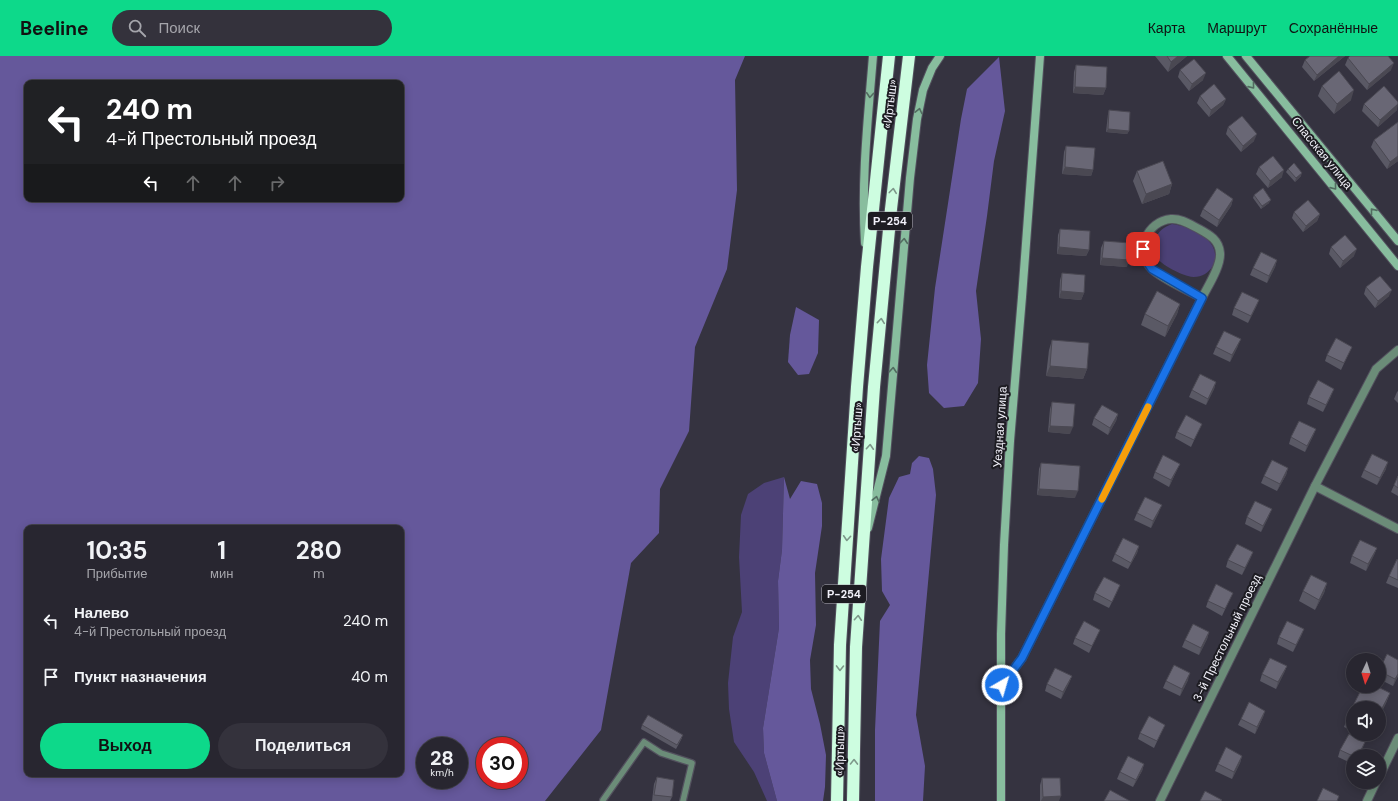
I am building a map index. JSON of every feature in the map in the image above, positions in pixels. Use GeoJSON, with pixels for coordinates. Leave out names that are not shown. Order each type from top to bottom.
{"type":"FeatureCollection","features":[{"type":"Feature","properties":{"kind":"highway","name":"«Иртыш»"},"geometry":{"type":"LineString","coordinates":[[837,801],[840,645],[857,387],[867,267],[889,56]]}},
{"type":"Feature","properties":{"kind":"highway","name":"«Иртыш»"},"geometry":{"type":"LineString","coordinates":[[853,801],[856,647],[874,387],[891,209],[909,56]]}},
{"type":"Feature","properties":{"kind":"street"},"geometry":{"type":"LineString","coordinates":[[867,267],[864,220],[864,167],[873,56]]}},
{"type":"Feature","properties":{"kind":"street"},"geometry":{"type":"LineString","coordinates":[[862,550],[886,456],[910,178],[917,119],[923,90],[932,68],[940,56]]}},
{"type":"Feature","properties":{"kind":"street","name":"Уездная улица"},"geometry":{"type":"LineString","coordinates":[[1001,801],[1001,634],[1010,441],[1040,56]]}},
{"type":"Feature","properties":{"kind":"street","name":"Спасская улица"},"geometry":{"type":"LineString","coordinates":[[1227,56],[1398,266]]}},
{"type":"Feature","properties":{"kind":"street","name":"Спасская улица"},"geometry":{"type":"LineString","coordinates":[[1246,56],[1398,241]]}},
{"type":"Feature","properties":{"kind":"street"},"geometry":{"type":"LineString","coordinates":[[1002,685],[1022,658],[1202,298],[1218,265],[1220,254],[1218,243],[1212,236],[1183,221],[1172,219],[1161,221],[1152,228],[1145,237],[1143,249],[1146,260],[1152,269],[1202,298]]}},
{"type":"Feature","properties":{"kind":"street","name":"3-й Престольный проезд"},"geometry":{"type":"LineString","coordinates":[[1160,801],[1315,486],[1376,369],[1398,350]]}},
{"type":"Feature","properties":{"kind":"street"},"geometry":{"type":"LineString","coordinates":[[1315,486],[1398,529]]}},
{"type":"Feature","properties":{"kind":"street"},"geometry":{"type":"LineString","coordinates":[[1386,763],[1398,738]]}},
{"type":"Feature","properties":{"kind":"street"},"geometry":{"type":"LineString","coordinates":[[1367,801],[1373,789]]}},
{"type":"Feature","properties":{"kind":"lane"},"geometry":{"type":"LineString","coordinates":[[603,800],[644,742],[662,753],[692,763],[683,801]]}},
{"type":"Feature","properties":{"kind":"shaded area"},"geometry":{"type":"Polygon","coordinates":[[[0,56],[745,56],[735,80],[737,190],[727,269],[695,347],[689,431],[660,489],[659,533],[631,563],[601,730],[545,801],[0,801],[0,56]]]}},
{"type":"Feature","properties":{"kind":"shaded area"},"geometry":{"type":"Polygon","coordinates":[[[999,57],[1005,111],[994,161],[976,291],[981,339],[978,383],[964,406],[944,408],[929,393],[927,365],[935,288],[961,119],[967,89],[999,57]]]}},
{"type":"Feature","properties":{"kind":"shaded area"},"geometry":{"type":"Polygon","coordinates":[[[1172,224],[1194,230],[1207,239],[1212,245],[1215,252],[1215,261],[1211,269],[1205,274],[1194,277],[1184,275],[1169,268],[1157,258],[1154,253],[1154,242],[1156,237],[1166,226],[1172,224]]]}},
{"type":"Feature","properties":{"kind":"shaded area"},"geometry":{"type":"Polygon","coordinates":[[[796,307],[819,320],[818,353],[809,374],[798,375],[788,362],[790,335],[796,307]]]}},
{"type":"Feature","properties":{"kind":"shaded area"},"geometry":{"type":"Polygon","coordinates":[[[919,456],[929,458],[933,469],[936,495],[916,715],[925,766],[923,801],[875,801],[875,730],[880,621],[890,605],[882,591],[881,559],[889,498],[899,477],[910,474],[912,463],[919,456]]]}},
{"type":"Feature","properties":{"kind":"shaded area"},"geometry":{"type":"Polygon","coordinates":[[[784,477],[782,550],[778,581],[779,628],[763,728],[764,753],[777,801],[767,801],[754,772],[734,742],[729,709],[728,683],[733,637],[742,612],[739,557],[741,515],[748,494],[764,483],[784,477]]]}},
{"type":"Feature","properties":{"kind":"shaded area"},"geometry":{"type":"Polygon","coordinates":[[[784,477],[790,499],[801,481],[817,484],[822,503],[822,526],[815,573],[816,625],[810,660],[811,689],[826,755],[823,801],[777,801],[764,753],[763,728],[779,628],[778,581],[782,550],[784,477]]]}},
{"type":"Feature","properties":{"kind":"building"},"geometry":{"type":"Polygon","coordinates":[[[1167,56],[1178,56],[1171,62],[1167,56]]]}},
{"type":"Feature","properties":{"kind":"building"},"geometry":{"type":"Polygon","coordinates":[[[1310,56],[1339,56],[1317,75],[1305,60],[1310,56]]]}},
{"type":"Feature","properties":{"kind":"building"},"geometry":{"type":"Polygon","coordinates":[[[1350,56],[1388,56],[1394,63],[1369,84],[1348,58],[1350,56]]]}},
{"type":"Feature","properties":{"kind":"building"},"geometry":{"type":"Polygon","coordinates":[[[1194,59],[1206,73],[1192,84],[1180,70],[1194,59]]]}},
{"type":"Feature","properties":{"kind":"building"},"geometry":{"type":"Polygon","coordinates":[[[1076,65],[1107,67],[1106,88],[1075,87],[1076,65]]]}},
{"type":"Feature","properties":{"kind":"building"},"geometry":{"type":"Polygon","coordinates":[[[1339,71],[1354,90],[1337,104],[1322,86],[1339,71]]]}},
{"type":"Feature","properties":{"kind":"building"},"geometry":{"type":"Polygon","coordinates":[[[1214,84],[1226,99],[1211,110],[1200,96],[1214,84]]]}},
{"type":"Feature","properties":{"kind":"building"},"geometry":{"type":"Polygon","coordinates":[[[1384,86],[1398,102],[1398,104],[1380,120],[1364,104],[1384,86]]]}},
{"type":"Feature","properties":{"kind":"building"},"geometry":{"type":"Polygon","coordinates":[[[1109,110],[1130,112],[1129,131],[1108,129],[1109,110]]]}},
{"type":"Feature","properties":{"kind":"building"},"geometry":{"type":"Polygon","coordinates":[[[1242,116],[1257,134],[1243,146],[1228,127],[1242,116]]]}},
{"type":"Feature","properties":{"kind":"building"},"geometry":{"type":"Polygon","coordinates":[[[1398,122],[1398,156],[1390,162],[1374,140],[1398,122]]]}},
{"type":"Feature","properties":{"kind":"building"},"geometry":{"type":"Polygon","coordinates":[[[1066,146],[1095,148],[1093,170],[1065,167],[1066,146]]]}},
{"type":"Feature","properties":{"kind":"building"},"geometry":{"type":"Polygon","coordinates":[[[1273,156],[1284,170],[1270,181],[1259,167],[1273,156]]]}},
{"type":"Feature","properties":{"kind":"building"},"geometry":{"type":"Polygon","coordinates":[[[1163,161],[1172,184],[1146,194],[1137,171],[1163,161]]]}},
{"type":"Feature","properties":{"kind":"building"},"geometry":{"type":"Polygon","coordinates":[[[1294,163],[1302,173],[1296,178],[1288,169],[1294,163]]]}},
{"type":"Feature","properties":{"kind":"building"},"geometry":{"type":"Polygon","coordinates":[[[1217,188],[1233,199],[1219,220],[1203,209],[1217,188]]]}},
{"type":"Feature","properties":{"kind":"building"},"geometry":{"type":"Polygon","coordinates":[[[1263,188],[1271,200],[1262,206],[1254,195],[1263,188]]]}},
{"type":"Feature","properties":{"kind":"building"},"geometry":{"type":"Polygon","coordinates":[[[1308,200],[1320,214],[1306,226],[1294,212],[1308,200]]]}},
{"type":"Feature","properties":{"kind":"building"},"geometry":{"type":"Polygon","coordinates":[[[1060,229],[1090,231],[1089,250],[1059,247],[1060,229]]]}},
{"type":"Feature","properties":{"kind":"building"},"geometry":{"type":"Polygon","coordinates":[[[1345,235],[1357,249],[1343,261],[1331,247],[1345,235]]]}},
{"type":"Feature","properties":{"kind":"building"},"geometry":{"type":"Polygon","coordinates":[[[1104,241],[1130,243],[1129,260],[1102,258],[1104,241]]]}},
{"type":"Feature","properties":{"kind":"building"},"geometry":{"type":"Polygon","coordinates":[[[1261,252],[1277,260],[1269,276],[1253,268],[1261,252]]]}},
{"type":"Feature","properties":{"kind":"building"},"geometry":{"type":"Polygon","coordinates":[[[1062,273],[1085,275],[1084,293],[1061,291],[1062,273]]]}},
{"type":"Feature","properties":{"kind":"building"},"geometry":{"type":"Polygon","coordinates":[[[1380,276],[1392,290],[1378,301],[1366,287],[1380,276]]]}},
{"type":"Feature","properties":{"kind":"building"},"geometry":{"type":"Polygon","coordinates":[[[1157,291],[1180,304],[1168,326],[1145,314],[1157,291]]]}},
{"type":"Feature","properties":{"kind":"building"},"geometry":{"type":"Polygon","coordinates":[[[1242,292],[1259,300],[1251,316],[1234,308],[1242,292]]]}},
{"type":"Feature","properties":{"kind":"building"},"geometry":{"type":"Polygon","coordinates":[[[1224,331],[1241,339],[1232,355],[1216,347],[1224,331]]]}},
{"type":"Feature","properties":{"kind":"building"},"geometry":{"type":"Polygon","coordinates":[[[1336,338],[1352,347],[1344,363],[1327,355],[1336,338]]]}},
{"type":"Feature","properties":{"kind":"building"},"geometry":{"type":"Polygon","coordinates":[[[1052,340],[1089,343],[1087,369],[1050,366],[1052,340]]]}},
{"type":"Feature","properties":{"kind":"building"},"geometry":{"type":"Polygon","coordinates":[[[1200,374],[1216,382],[1208,399],[1192,390],[1200,374]]]}},
{"type":"Feature","properties":{"kind":"building"},"geometry":{"type":"Polygon","coordinates":[[[1318,380],[1334,389],[1326,405],[1309,397],[1318,380]]]}},
{"type":"Feature","properties":{"kind":"building"},"geometry":{"type":"Polygon","coordinates":[[[1052,402],[1075,404],[1073,427],[1050,426],[1052,402]]]}},
{"type":"Feature","properties":{"kind":"building"},"geometry":{"type":"Polygon","coordinates":[[[1102,405],[1118,414],[1110,428],[1094,418],[1102,405]]]}},
{"type":"Feature","properties":{"kind":"building"},"geometry":{"type":"Polygon","coordinates":[[[1186,415],[1202,424],[1194,440],[1177,432],[1186,415]]]}},
{"type":"Feature","properties":{"kind":"building"},"geometry":{"type":"Polygon","coordinates":[[[1299,421],[1316,429],[1307,446],[1291,437],[1299,421]]]}},
{"type":"Feature","properties":{"kind":"building"},"geometry":{"type":"Polygon","coordinates":[[[1372,454],[1388,462],[1380,478],[1364,470],[1372,454]]]}},
{"type":"Feature","properties":{"kind":"building"},"geometry":{"type":"Polygon","coordinates":[[[1163,455],[1180,464],[1171,480],[1155,472],[1163,455]]]}},
{"type":"Feature","properties":{"kind":"building"},"geometry":{"type":"Polygon","coordinates":[[[1272,460],[1288,468],[1280,484],[1264,476],[1272,460]]]}},
{"type":"Feature","properties":{"kind":"building"},"geometry":{"type":"Polygon","coordinates":[[[1041,463],[1080,466],[1078,491],[1039,489],[1041,463]]]}},
{"type":"Feature","properties":{"kind":"building"},"geometry":{"type":"Polygon","coordinates":[[[1398,476],[1398,488],[1394,485],[1398,476]]]}},
{"type":"Feature","properties":{"kind":"building"},"geometry":{"type":"Polygon","coordinates":[[[1145,497],[1162,505],[1153,521],[1137,513],[1145,497]]]}},
{"type":"Feature","properties":{"kind":"building"},"geometry":{"type":"Polygon","coordinates":[[[1255,501],[1272,509],[1263,526],[1247,517],[1255,501]]]}},
{"type":"Feature","properties":{"kind":"building"},"geometry":{"type":"Polygon","coordinates":[[[1123,538],[1139,546],[1131,563],[1115,554],[1123,538]]]}},
{"type":"Feature","properties":{"kind":"building"},"geometry":{"type":"Polygon","coordinates":[[[1360,540],[1377,548],[1368,564],[1352,556],[1360,540]]]}},
{"type":"Feature","properties":{"kind":"building"},"geometry":{"type":"Polygon","coordinates":[[[1237,544],[1253,552],[1245,568],[1228,560],[1237,544]]]}},
{"type":"Feature","properties":{"kind":"building"},"geometry":{"type":"Polygon","coordinates":[[[1397,559],[1398,560],[1398,580],[1389,576],[1397,559]]]}},
{"type":"Feature","properties":{"kind":"building"},"geometry":{"type":"Polygon","coordinates":[[[1311,575],[1327,583],[1319,600],[1303,591],[1311,575]]]}},
{"type":"Feature","properties":{"kind":"building"},"geometry":{"type":"Polygon","coordinates":[[[1104,577],[1120,585],[1112,602],[1095,593],[1104,577]]]}},
{"type":"Feature","properties":{"kind":"building"},"geometry":{"type":"Polygon","coordinates":[[[1216,584],[1233,593],[1225,609],[1208,601],[1216,584]]]}},
{"type":"Feature","properties":{"kind":"building"},"geometry":{"type":"Polygon","coordinates":[[[1084,621],[1100,630],[1092,646],[1075,638],[1084,621]]]}},
{"type":"Feature","properties":{"kind":"building"},"geometry":{"type":"Polygon","coordinates":[[[1287,621],[1304,629],[1296,645],[1279,637],[1287,621]]]}},
{"type":"Feature","properties":{"kind":"building"},"geometry":{"type":"Polygon","coordinates":[[[1193,624],[1209,632],[1201,648],[1185,640],[1193,624]]]}},
{"type":"Feature","properties":{"kind":"building"},"geometry":{"type":"Polygon","coordinates":[[[1387,654],[1398,660],[1398,674],[1395,679],[1386,674],[1387,654]]]}},
{"type":"Feature","properties":{"kind":"building"},"geometry":{"type":"Polygon","coordinates":[[[1270,658],[1287,666],[1278,682],[1262,674],[1270,658]]]}},
{"type":"Feature","properties":{"kind":"building"},"geometry":{"type":"Polygon","coordinates":[[[1174,665],[1190,673],[1182,689],[1166,681],[1174,665]]]}},
{"type":"Feature","properties":{"kind":"building"},"geometry":{"type":"Polygon","coordinates":[[[1055,668],[1072,676],[1063,692],[1047,684],[1055,668]]]}},
{"type":"Feature","properties":{"kind":"building"},"geometry":{"type":"Polygon","coordinates":[[[1386,691],[1390,693],[1386,701],[1356,701],[1360,693],[1386,693],[1386,691]]]}},
{"type":"Feature","properties":{"kind":"building"},"geometry":{"type":"Polygon","coordinates":[[[1249,702],[1265,711],[1257,727],[1241,719],[1249,702]]]}},
{"type":"Feature","properties":{"kind":"building"},"geometry":{"type":"Polygon","coordinates":[[[648,715],[683,735],[677,745],[642,725],[648,715]]]}},
{"type":"Feature","properties":{"kind":"building"},"geometry":{"type":"Polygon","coordinates":[[[1149,716],[1165,725],[1157,741],[1140,733],[1149,716]]]}},
{"type":"Feature","properties":{"kind":"building"},"geometry":{"type":"Polygon","coordinates":[[[1346,739],[1346,741],[1365,742],[1362,749],[1346,749],[1346,753],[1340,750],[1346,739]]]}},
{"type":"Feature","properties":{"kind":"building"},"geometry":{"type":"Polygon","coordinates":[[[1226,747],[1242,756],[1234,772],[1218,764],[1226,747]]]}},
{"type":"Feature","properties":{"kind":"building"},"geometry":{"type":"Polygon","coordinates":[[[1128,756],[1144,764],[1136,780],[1120,772],[1128,756]]]}},
{"type":"Feature","properties":{"kind":"building"},"geometry":{"type":"Polygon","coordinates":[[[657,777],[674,780],[672,797],[654,795],[657,777]]]}},
{"type":"Feature","properties":{"kind":"building"},"geometry":{"type":"Polygon","coordinates":[[[1042,778],[1060,778],[1061,796],[1043,797],[1042,778]]]}},
{"type":"Feature","properties":{"kind":"building"},"geometry":{"type":"Polygon","coordinates":[[[1323,788],[1339,796],[1337,801],[1317,801],[1323,788]]]}},
{"type":"Feature","properties":{"kind":"building"},"geometry":{"type":"Polygon","coordinates":[[[1110,790],[1130,801],[1104,801],[1110,790]]]}},
{"type":"Feature","properties":{"kind":"building"},"geometry":{"type":"Polygon","coordinates":[[[1205,791],[1222,800],[1200,801],[1205,791]]]}},
{"type":"Feature","properties":{"kind":"slow traffic"},"geometry":{"type":"LineString","coordinates":[[1102,499],[1148,407]]}},
{"type":"Feature","properties":{"kind":"route"},"geometry":{"type":"LineString","coordinates":[[1002,685],[1022,658],[1202,298],[1152,269],[1146,260],[1143,249]]}}]}
